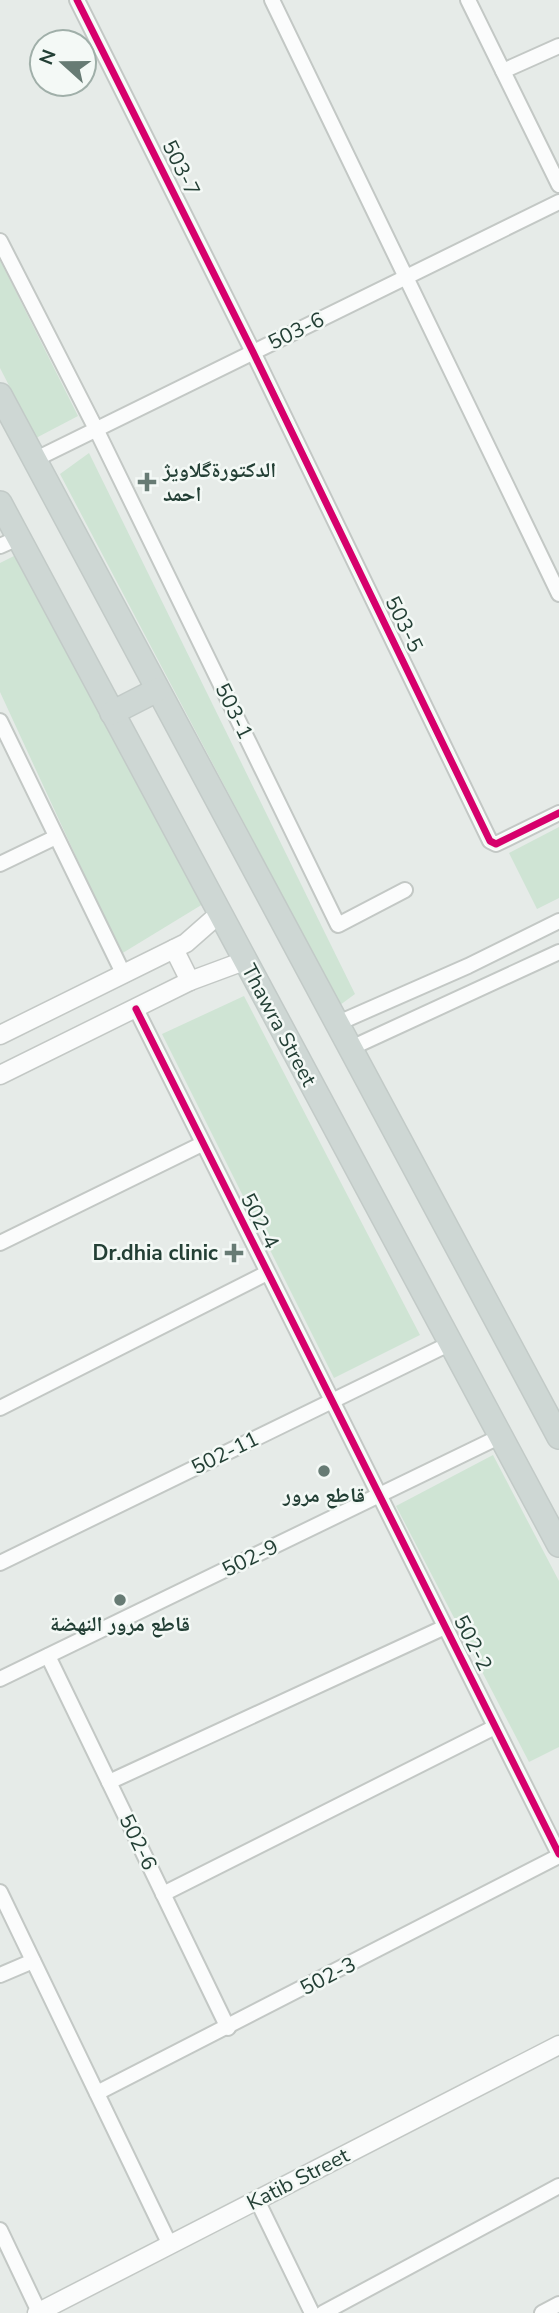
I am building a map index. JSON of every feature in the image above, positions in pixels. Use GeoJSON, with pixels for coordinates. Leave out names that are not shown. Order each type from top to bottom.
{"type":"FeatureCollection","features":[{"type":"Feature","properties":{"kind":"main road"},"geometry":{"type":"LineString","coordinates":[[0,396],[559,1437]]}},
{"type":"Feature","properties":{"kind":"main road","name":"Thawra Street"},"geometry":{"type":"LineString","coordinates":[[0,503],[9,542],[112,713],[559,1545]]}},
{"type":"Feature","properties":{"kind":"main road"},"geometry":{"type":"LineString","coordinates":[[112,713],[157,690]]}},
{"type":"Feature","properties":{"kind":"street","name":"503-7"},"geometry":{"type":"LineString","coordinates":[[77,0],[253,352]]}},
{"type":"Feature","properties":{"kind":"street"},"geometry":{"type":"LineString","coordinates":[[272,0],[559,594]]}},
{"type":"Feature","properties":{"kind":"street"},"geometry":{"type":"LineString","coordinates":[[468,0],[559,185]]}},
{"type":"Feature","properties":{"kind":"street"},"geometry":{"type":"LineString","coordinates":[[503,71],[559,46]]}},
{"type":"Feature","properties":{"kind":"street","name":"503-6"},"geometry":{"type":"LineString","coordinates":[[34,460],[559,202]]}},
{"type":"Feature","properties":{"kind":"street"},"geometry":{"type":"LineString","coordinates":[[0,241],[96,429]]}},
{"type":"Feature","properties":{"kind":"street","name":"503-5"},"geometry":{"type":"LineString","coordinates":[[253,352],[490,841],[496,844],[559,813]]}},
{"type":"Feature","properties":{"kind":"street","name":"503-1"},"geometry":{"type":"LineString","coordinates":[[96,429],[338,925],[405,890]]}},
{"type":"Feature","properties":{"kind":"street"},"geometry":{"type":"LineString","coordinates":[[0,722],[124,975]]}},
{"type":"Feature","properties":{"kind":"street"},"geometry":{"type":"LineString","coordinates":[[0,864],[56,837]]}},
{"type":"Feature","properties":{"kind":"street"},"geometry":{"type":"LineString","coordinates":[[0,1035],[174,949],[199,934],[219,914]]}},
{"type":"Feature","properties":{"kind":"street"},"geometry":{"type":"LineString","coordinates":[[337,1024],[468,966],[559,920]]}},
{"type":"Feature","properties":{"kind":"street"},"geometry":{"type":"LineString","coordinates":[[174,949],[190,981]]}},
{"type":"Feature","properties":{"kind":"street"},"geometry":{"type":"LineString","coordinates":[[351,1048],[559,952]]}},
{"type":"Feature","properties":{"kind":"street"},"geometry":{"type":"LineString","coordinates":[[0,1075],[190,981],[244,961]]}},
{"type":"Feature","properties":{"kind":"street","name":"502-4"},"geometry":{"type":"LineString","coordinates":[[135,1009],[355,1448]]}},
{"type":"Feature","properties":{"kind":"street"},"geometry":{"type":"LineString","coordinates":[[0,1243],[202,1144]]}},
{"type":"Feature","properties":{"kind":"street"},"geometry":{"type":"LineString","coordinates":[[0,1408],[267,1273]]}},
{"type":"Feature","properties":{"kind":"street","name":"502-11"},"geometry":{"type":"LineString","coordinates":[[0,1563],[451,1343]]}},
{"type":"Feature","properties":{"kind":"street","name":"502-9"},"geometry":{"type":"LineString","coordinates":[[0,1679],[501,1436]]}},
{"type":"Feature","properties":{"kind":"street","name":"502-2"},"geometry":{"type":"LineString","coordinates":[[355,1448],[559,1855]]}},
{"type":"Feature","properties":{"kind":"street"},"geometry":{"type":"LineString","coordinates":[[109,1782],[445,1627]]}},
{"type":"Feature","properties":{"kind":"street","name":"502-6"},"geometry":{"type":"LineString","coordinates":[[48,1656],[228,2028]]}},
{"type":"Feature","properties":{"kind":"street"},"geometry":{"type":"LineString","coordinates":[[163,1894],[495,1727]]}},
{"type":"Feature","properties":{"kind":"street","name":"502-3"},"geometry":{"type":"LineString","coordinates":[[97,2093],[228,2028],[559,1855]]}},
{"type":"Feature","properties":{"kind":"street"},"geometry":{"type":"LineString","coordinates":[[0,1892],[170,2245]]}},
{"type":"Feature","properties":{"kind":"street"},"geometry":{"type":"LineString","coordinates":[[0,1975],[33,1961]]}},
{"type":"Feature","properties":{"kind":"street","name":"Katib Street"},"geometry":{"type":"LineString","coordinates":[[38,2312],[559,2045]]}},
{"type":"Feature","properties":{"kind":"street"},"geometry":{"type":"LineString","coordinates":[[323,2313],[559,2186]]}},
{"type":"Feature","properties":{"kind":"street"},"geometry":{"type":"LineString","coordinates":[[257,2200],[312,2313]]}},
{"type":"Feature","properties":{"kind":"street"},"geometry":{"type":"LineString","coordinates":[[0,2230],[38,2312]]}},
{"type":"Feature","properties":{"kind":"street"},"geometry":{"type":"LineString","coordinates":[[542,2313],[559,2304]]}},
{"type":"Feature","properties":{"kind":"green space"},"geometry":{"type":"Polygon","coordinates":[[[0,260],[78,416],[36,438],[0,368],[0,260]]]}},
{"type":"Feature","properties":{"kind":"green space"},"geometry":{"type":"Polygon","coordinates":[[[89,453],[355,994],[340,1005],[60,474],[89,453]]]}},
{"type":"Feature","properties":{"kind":"green space"},"geometry":{"type":"Polygon","coordinates":[[[16,555],[203,904],[121,954],[0,692],[0,563],[16,555]]]}},
{"type":"Feature","properties":{"kind":"green space"},"geometry":{"type":"Polygon","coordinates":[[[559,827],[559,898],[537,909],[509,853],[559,827]]]}},
{"type":"Feature","properties":{"kind":"green space"},"geometry":{"type":"Polygon","coordinates":[[[244,996],[420,1335],[334,1378],[162,1034],[244,996]]]}},
{"type":"Feature","properties":{"kind":"green space"},"geometry":{"type":"Polygon","coordinates":[[[493,1455],[559,1581],[559,1747],[529,1762],[396,1506],[493,1455]]]}},
{"type":"Feature","properties":{"kind":"cycle path"},"geometry":{"type":"LineString","coordinates":[[77,0],[253,352],[490,841],[496,844],[559,813]]}},
{"type":"Feature","properties":{"kind":"cycle path"},"geometry":{"type":"LineString","coordinates":[[136,1009],[559,1854]]}},
{"type":"Feature","properties":{"kind":"place","name":"الدكتورةگلاويژ احمد"},"geometry":{"type":"Point","coordinates":[147,482]}},
{"type":"Feature","properties":{"kind":"place","name":"Dr.dhia clinic"},"geometry":{"type":"Point","coordinates":[234,1253]}},
{"type":"Feature","properties":{"kind":"place","name":"قاطع مرور"},"geometry":{"type":"Point","coordinates":[324,1471]}},
{"type":"Feature","properties":{"kind":"place","name":"قاطع مرور النهضة"},"geometry":{"type":"Point","coordinates":[120,1600]}}]}
